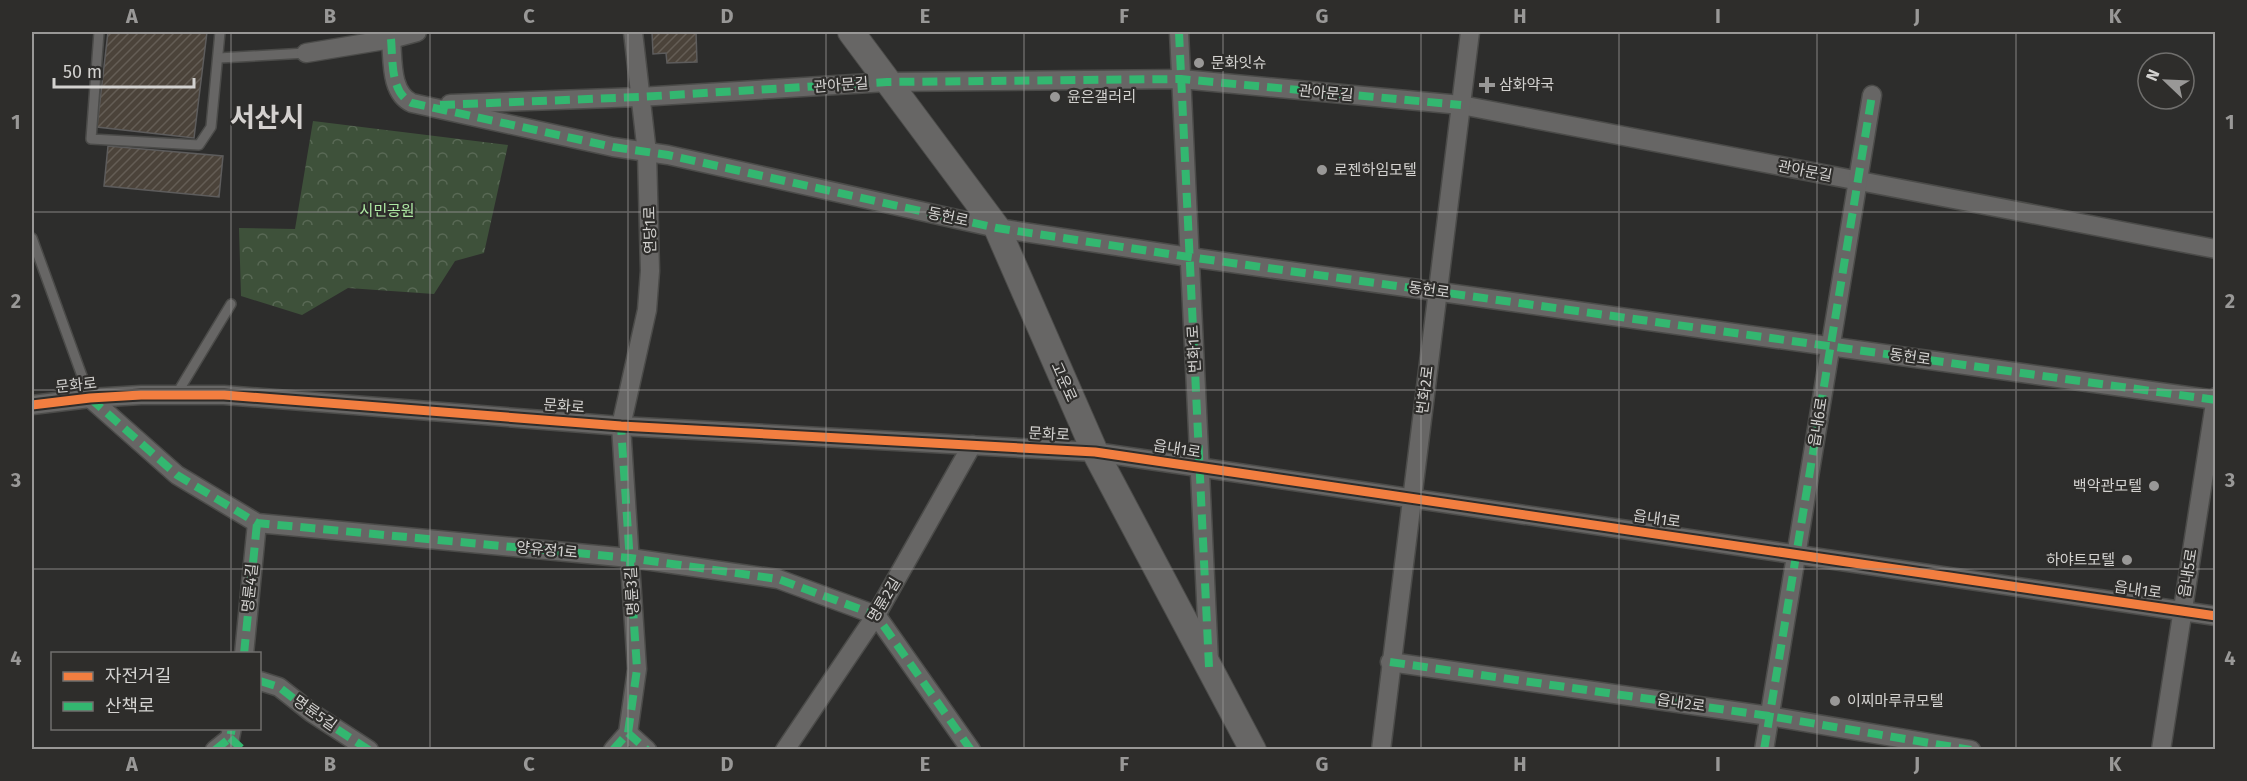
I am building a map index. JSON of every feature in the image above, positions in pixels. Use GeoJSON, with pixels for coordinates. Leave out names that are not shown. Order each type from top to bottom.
{"type":"FeatureCollection","features":[{"type":"Feature","properties":{"kind":"street"},"geometry":{"type":"LineString","coordinates":[[306,53],[391,39],[417,32]]}},
{"type":"Feature","properties":{"kind":"street","name":"연당1로"},"geometry":{"type":"LineString","coordinates":[[621,426],[638,354],[649,290],[650,229],[647,153],[633,32]]}},
{"type":"Feature","properties":{"kind":"street","name":"고운로"},"geometry":{"type":"LineString","coordinates":[[850,32],[997,228],[1095,452],[1253,750]]}},
{"type":"Feature","properties":{"kind":"street","name":"번화1로"},"geometry":{"type":"LineString","coordinates":[[1179,32],[1209,667]]}},
{"type":"Feature","properties":{"kind":"street","name":"번화2로"},"geometry":{"type":"LineString","coordinates":[[1381,750],[1390,662],[1470,32]]}},
{"type":"Feature","properties":{"kind":"street"},"geometry":{"type":"LineString","coordinates":[[391,39],[395,74],[400,93],[407,100],[647,153]]}},
{"type":"Feature","properties":{"kind":"street","name":"관아문길"},"geometry":{"type":"LineString","coordinates":[[424,105],[639,97],[887,82],[1181,79],[1461,105],[2216,249]]}},
{"type":"Feature","properties":{"kind":"street","name":"읍내6로"},"geometry":{"type":"LineString","coordinates":[[1764,750],[1872,95]]}},
{"type":"Feature","properties":{"kind":"street","name":"동헌로"},"geometry":{"type":"LineString","coordinates":[[647,153],[668,155],[997,228],[1189,257],[2215,399]]}},
{"type":"Feature","properties":{"kind":"street","name":"문화로"},"geometry":{"type":"LineString","coordinates":[[32,405],[90,398],[224,395],[621,426],[1095,452]]}},
{"type":"Feature","properties":{"kind":"street","name":"양유정1로"},"geometry":{"type":"LineString","coordinates":[[90,398],[177,475],[257,523],[630,558],[778,579],[876,615]]}},
{"type":"Feature","properties":{"kind":"street","name":"읍내5로"},"geometry":{"type":"LineString","coordinates":[[2161,750],[2215,399]]}},
{"type":"Feature","properties":{"kind":"street","name":"명륜3길"},"geometry":{"type":"LineString","coordinates":[[621,426],[637,669],[628,733]]}},
{"type":"Feature","properties":{"kind":"street","name":"명륜2길"},"geometry":{"type":"LineString","coordinates":[[785,750],[876,615],[972,445]]}},
{"type":"Feature","properties":{"kind":"street","name":"읍내1로"},"geometry":{"type":"LineString","coordinates":[[1095,452],[2216,616]]}},
{"type":"Feature","properties":{"kind":"street","name":"명륜4길"},"geometry":{"type":"LineString","coordinates":[[244,652],[257,523]]}},
{"type":"Feature","properties":{"kind":"street"},"geometry":{"type":"LineString","coordinates":[[876,615],[971,750]]}},
{"type":"Feature","properties":{"kind":"street","name":"읍내2로"},"geometry":{"type":"LineString","coordinates":[[1390,662],[1769,716],[1971,750]]}},
{"type":"Feature","properties":{"kind":"street","name":"명륜5길"},"geometry":{"type":"LineString","coordinates":[[261,681],[279,687],[312,713],[369,750]]}},
{"type":"Feature","properties":{"kind":"street"},"geometry":{"type":"LineString","coordinates":[[613,750],[628,733],[647,750]]}},
{"type":"Feature","properties":{"kind":"street"},"geometry":{"type":"LineString","coordinates":[[214,750],[235,739]]}},
{"type":"Feature","properties":{"kind":"lane"},"geometry":{"type":"LineString","coordinates":[[99,32],[92,139],[199,145],[212,127],[220,32]]}},
{"type":"Feature","properties":{"kind":"lane"},"geometry":{"type":"LineString","coordinates":[[219,58],[306,53]]}},
{"type":"Feature","properties":{"kind":"lane"},"geometry":{"type":"LineString","coordinates":[[32,238],[90,398]]}},
{"type":"Feature","properties":{"kind":"lane"},"geometry":{"type":"LineString","coordinates":[[176,395],[231,304]]}},
{"type":"Feature","properties":{"kind":"green space","name":"시민공원"},"geometry":{"type":"Polygon","coordinates":[[[313,121],[508,145],[484,253],[455,261],[434,294],[348,288],[302,315],[241,296],[239,228],[295,229],[313,121]]]}},
{"type":"Feature","properties":{"kind":"building"},"geometry":{"type":"Polygon","coordinates":[[[108,32],[207,32],[194,138],[97,127],[108,32]]]}},
{"type":"Feature","properties":{"kind":"building"},"geometry":{"type":"Polygon","coordinates":[[[652,32],[696,32],[697,62],[667,63],[666,53],[653,54],[652,32]]]}},
{"type":"Feature","properties":{"kind":"building"},"geometry":{"type":"Polygon","coordinates":[[[108,146],[223,156],[219,197],[104,186],[108,146]]]}},
{"type":"Feature","properties":{"kind":"marked path"},"geometry":{"type":"LineString","coordinates":[[1179,32],[1209,667]]}},
{"type":"Feature","properties":{"kind":"marked path"},"geometry":{"type":"LineString","coordinates":[[391,39],[396,84],[405,98],[412,103],[613,147],[668,155],[997,228],[1189,257],[2216,400]]}},
{"type":"Feature","properties":{"kind":"marked path"},"geometry":{"type":"LineString","coordinates":[[440,105],[639,97],[887,82],[1181,79],[1461,105]]}},
{"type":"Feature","properties":{"kind":"marked path"},"geometry":{"type":"LineString","coordinates":[[1764,750],[1872,95]]}},
{"type":"Feature","properties":{"kind":"marked path"},"geometry":{"type":"LineString","coordinates":[[90,398],[177,475],[257,523],[630,558],[778,579],[876,615],[971,750]]}},
{"type":"Feature","properties":{"kind":"marked path"},"geometry":{"type":"LineString","coordinates":[[613,750],[628,733],[637,669],[621,426]]}},
{"type":"Feature","properties":{"kind":"marked path"},"geometry":{"type":"LineString","coordinates":[[244,652],[257,523]]}},
{"type":"Feature","properties":{"kind":"marked path"},"geometry":{"type":"LineString","coordinates":[[1390,662],[1769,716],[1971,750]]}},
{"type":"Feature","properties":{"kind":"marked path"},"geometry":{"type":"LineString","coordinates":[[261,681],[279,687],[312,713],[369,750]]}},
{"type":"Feature","properties":{"kind":"marked path"},"geometry":{"type":"LineString","coordinates":[[215,750],[230,738],[232,730]]}},
{"type":"Feature","properties":{"kind":"marked path"},"geometry":{"type":"LineString","coordinates":[[628,733],[647,750]]}},
{"type":"Feature","properties":{"kind":"marked path"},"geometry":{"type":"LineString","coordinates":[[230,738],[243,750]]}},
{"type":"Feature","properties":{"kind":"cycle path"},"geometry":{"type":"LineString","coordinates":[[32,405],[141,395],[224,395],[621,426],[1095,452],[2216,616]]}},
{"type":"Feature","properties":{"kind":"place","name":"문화잇슈"},"geometry":{"type":"Point","coordinates":[1199,63]}},
{"type":"Feature","properties":{"kind":"place","name":"삼화약국"},"geometry":{"type":"Point","coordinates":[1487,85]}},
{"type":"Feature","properties":{"kind":"place","name":"윤은갤러리"},"geometry":{"type":"Point","coordinates":[1055,97]}},
{"type":"Feature","properties":{"kind":"place","name":"로젠하임모텔"},"geometry":{"type":"Point","coordinates":[1322,170]}},
{"type":"Feature","properties":{"kind":"place","name":"백악관모텔"},"geometry":{"type":"Point","coordinates":[2154,486]}},
{"type":"Feature","properties":{"kind":"place","name":"하야트모텔"},"geometry":{"type":"Point","coordinates":[2127,560]}},
{"type":"Feature","properties":{"kind":"place","name":"이찌마루큐모텔"},"geometry":{"type":"Point","coordinates":[1835,701]}},
{"type":"Feature","properties":{"kind":"district","name":"서산시"},"geometry":{"type":"Point","coordinates":[267,118]}}]}
